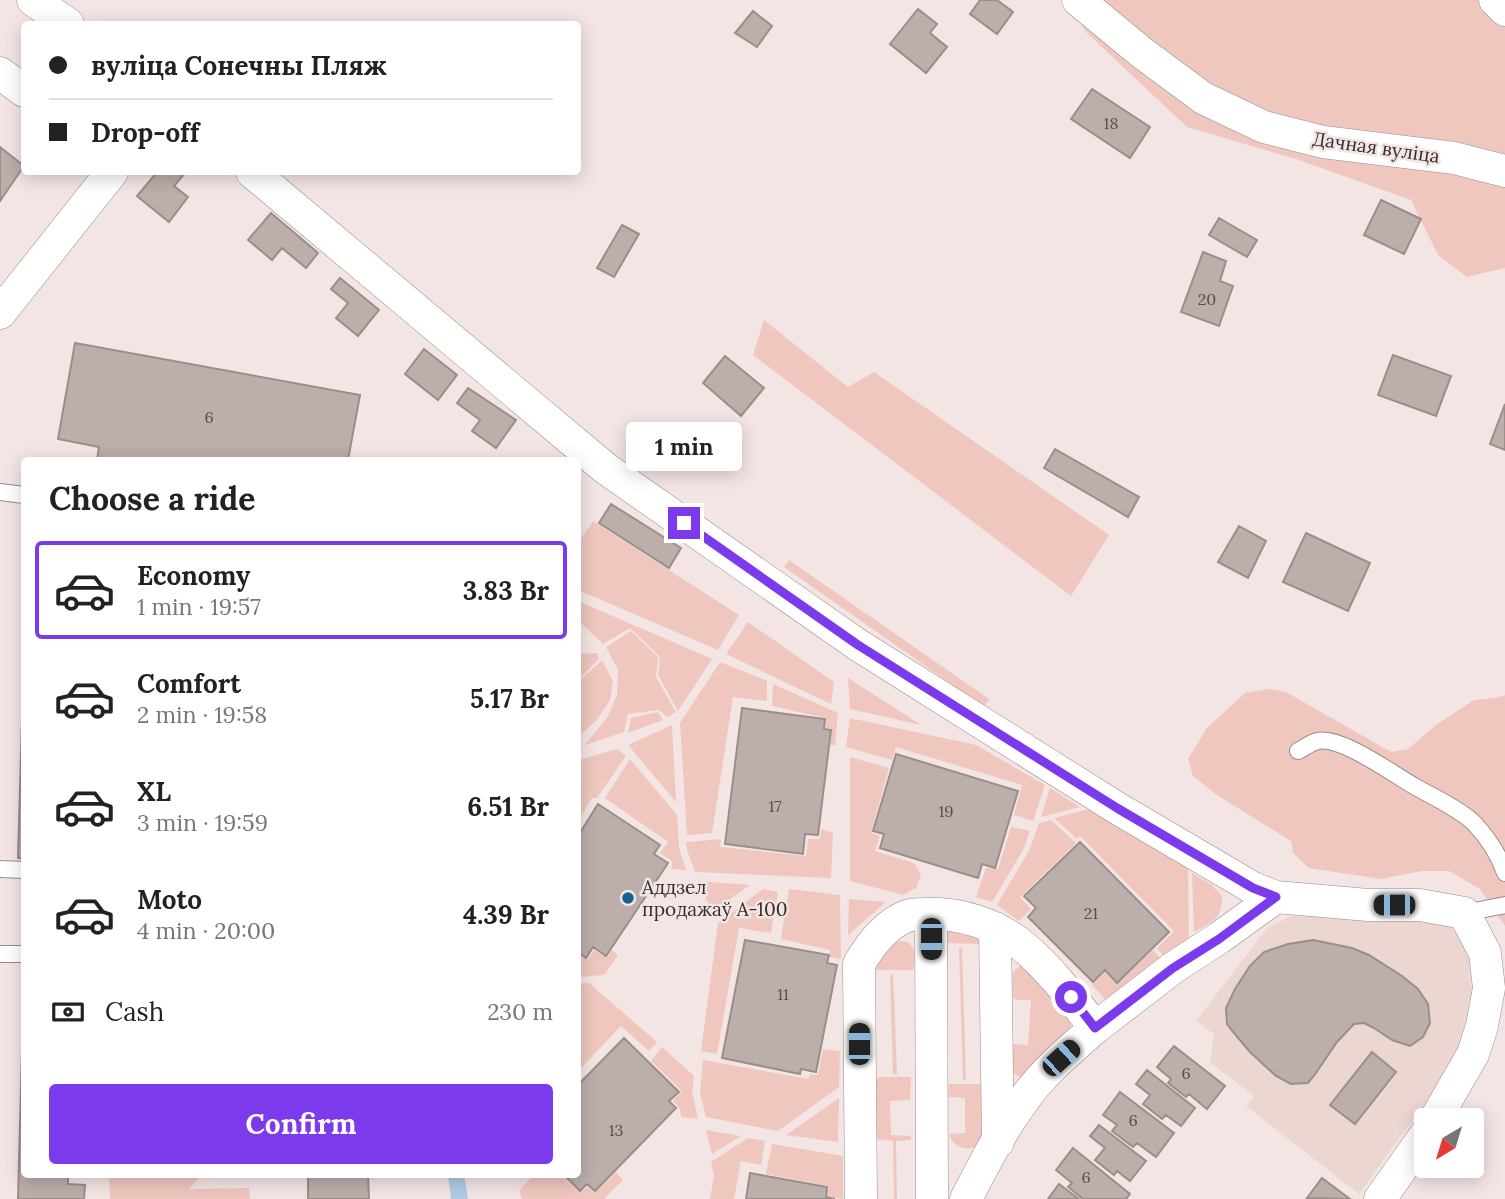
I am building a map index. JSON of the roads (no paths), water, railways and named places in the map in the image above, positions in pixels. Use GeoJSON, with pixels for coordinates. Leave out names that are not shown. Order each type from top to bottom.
{"type":"FeatureCollection","features":[{"type":"Feature","properties":{"kind":"street"},"geometry":{"type":"LineString","coordinates":[[33,0],[64,21]]}},
{"type":"Feature","properties":{"kind":"street","name":"Дачная вуліца"},"geometry":{"type":"LineString","coordinates":[[1078,0],[1203,98],[1264,127],[1323,142],[1454,158],[1505,171]]}},
{"type":"Feature","properties":{"kind":"street"},"geometry":{"type":"LineString","coordinates":[[1495,0],[1505,10]]}},
{"type":"Feature","properties":{"kind":"street"},"geometry":{"type":"LineString","coordinates":[[0,73],[21,89]]}},
{"type":"Feature","properties":{"kind":"street"},"geometry":{"type":"LineString","coordinates":[[0,313],[110,175]]}},
{"type":"Feature","properties":{"kind":"street"},"geometry":{"type":"LineString","coordinates":[[255,175],[605,468],[858,645],[1117,808],[1253,888],[1276,897],[1368,905],[1420,905],[1464,913],[1485,953],[1489,988],[1482,1026],[1473,1054],[1442,1108]]}},
{"type":"Feature","properties":{"kind":"street"},"geometry":{"type":"LineString","coordinates":[[966,1199],[1024,1099],[1061,1058],[1173,968],[1219,939],[1276,897]]}},
{"type":"Feature","properties":{"kind":"street"},"geometry":{"type":"LineString","coordinates":[[861,1199],[859,964],[880,934],[895,923],[909,915],[930,914],[966,918],[995,928],[1024,947],[1059,982],[1095,1028]]}},
{"type":"Feature","properties":{"kind":"street"},"geometry":{"type":"LineString","coordinates":[[930,914],[932,1199]]}},
{"type":"Feature","properties":{"kind":"street"},"geometry":{"type":"LineString","coordinates":[[995,928],[998,1142]]}},
{"type":"Feature","properties":{"kind":"street"},"geometry":{"type":"LineString","coordinates":[[1380,1199],[1414,1151]]}},
{"type":"Feature","properties":{"kind":"lane"},"geometry":{"type":"LineString","coordinates":[[0,492],[21,495]]}},
{"type":"Feature","properties":{"kind":"lane"},"geometry":{"type":"LineString","coordinates":[[1298,751],[1318,741],[1336,743],[1368,757],[1474,823],[1499,857],[1505,873]]}},
{"type":"Feature","properties":{"kind":"lane"},"geometry":{"type":"LineString","coordinates":[[0,869],[21,870]]}},
{"type":"Feature","properties":{"kind":"lane"},"geometry":{"type":"LineString","coordinates":[[1464,913],[1505,905]]}},
{"type":"Feature","properties":{"kind":"lane"},"geometry":{"type":"LineString","coordinates":[[0,954],[21,954]]}},
{"type":"Feature","properties":{"kind":"water"},"geometry":{"type":"Polygon","coordinates":[[[448,1178],[465,1178],[468,1199],[451,1199],[448,1178]]]}},
{"type":"Feature","properties":{"kind":"place","name":"Аддзел продажаў А-100"},"geometry":{"type":"Point","coordinates":[628,898]}}]}
